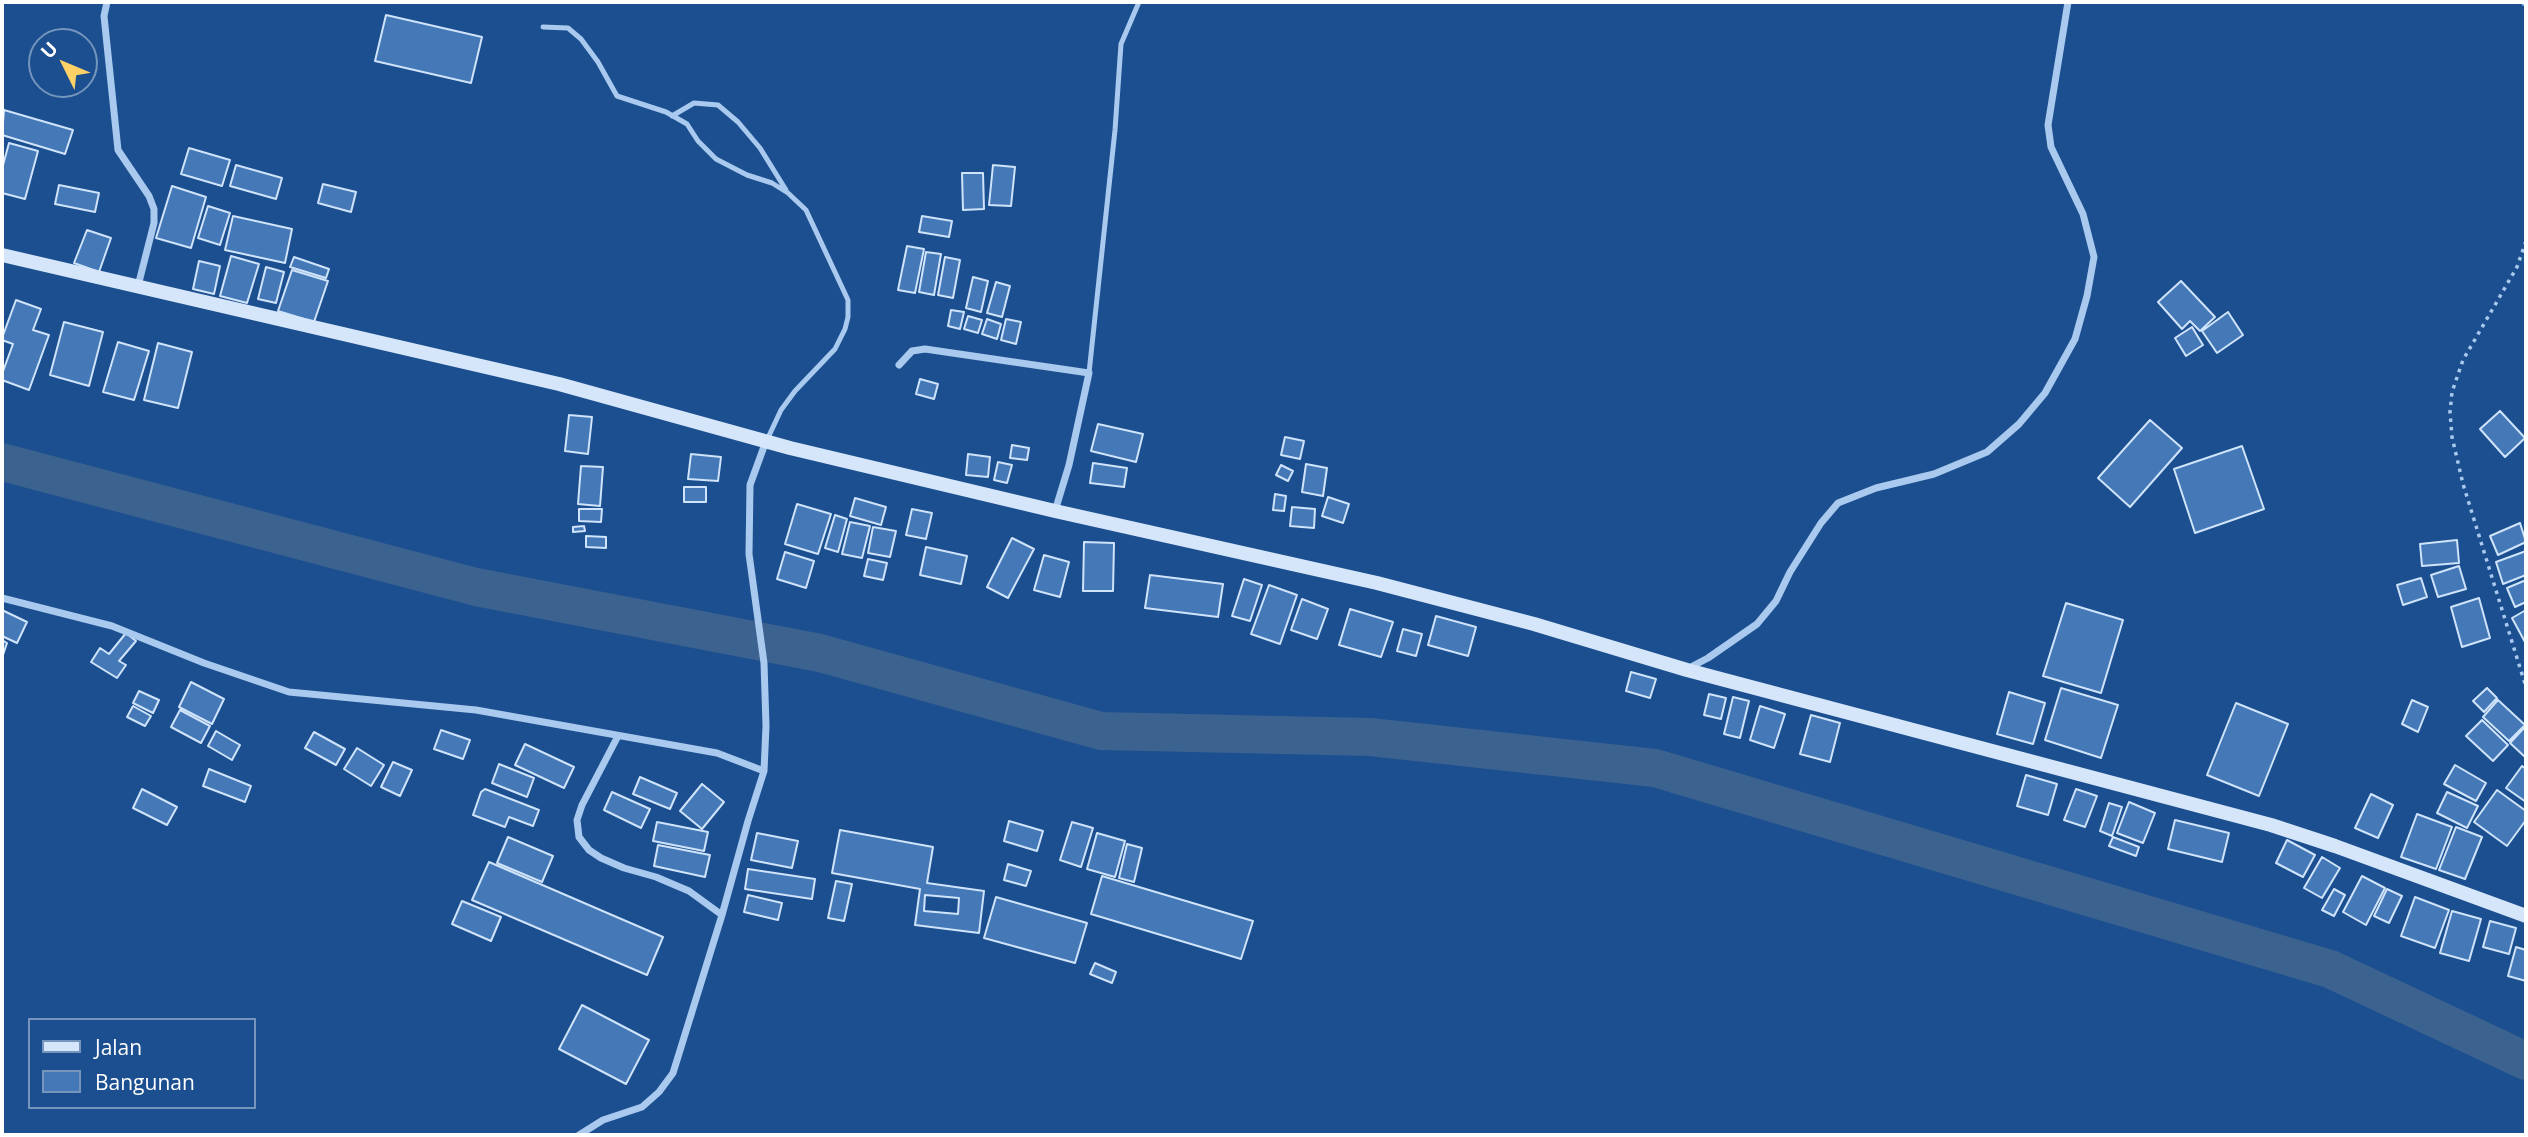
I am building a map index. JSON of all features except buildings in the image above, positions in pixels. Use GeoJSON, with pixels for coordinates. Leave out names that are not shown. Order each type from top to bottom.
{"type":"FeatureCollection","features":[{"type":"Feature","properties":{"kind":"main road"},"geometry":{"type":"LineString","coordinates":[[2,255],[559,384],[766,442],[1055,511],[1377,583],[1534,624],[1687,670],[2271,825],[2526,916]]}},
{"type":"Feature","properties":{"kind":"street"},"geometry":{"type":"LineString","coordinates":[[107,2],[104,16],[118,150],[149,196],[153,209],[154,223],[138,287]]}},
{"type":"Feature","properties":{"kind":"street"},"geometry":{"type":"LineString","coordinates":[[1687,670],[1757,624],[1776,601],[1790,572],[1821,523],[1838,503],[1876,488],[1934,474],[1987,452],[2019,424],[2045,393],[2075,340],[2094,257],[2083,214],[2051,147],[2048,125],[2068,2]]}},
{"type":"Feature","properties":{"kind":"street"},"geometry":{"type":"LineString","coordinates":[[899,365],[912,351],[925,349],[1089,373],[1069,465],[1055,511]]}},
{"type":"Feature","properties":{"kind":"street"},"geometry":{"type":"LineString","coordinates":[[579,1135],[603,1120],[642,1107],[659,1092],[673,1073],[764,771],[764,663],[748,554],[750,485],[766,442]]}},
{"type":"Feature","properties":{"kind":"street"},"geometry":{"type":"LineString","coordinates":[[2,598],[112,626],[204,663],[289,692],[476,710],[717,753],[764,771]]}},
{"type":"Feature","properties":{"kind":"street"},"geometry":{"type":"LineString","coordinates":[[618,736],[582,805],[578,820],[579,837],[589,850],[601,858],[689,891],[722,915]]}},
{"type":"Feature","properties":{"kind":"lane"},"geometry":{"type":"LineString","coordinates":[[1089,373],[1114,144],[1121,44],[1139,2]]}},
{"type":"Feature","properties":{"kind":"lane"},"geometry":{"type":"LineString","coordinates":[[543,27],[568,28],[582,39],[617,96],[687,124],[698,141],[716,159],[788,193]]}},
{"type":"Feature","properties":{"kind":"lane"},"geometry":{"type":"LineString","coordinates":[[672,116],[694,103],[718,105],[738,122],[760,148],[788,193],[806,210],[848,300],[845,329],[835,349],[795,391],[781,410],[766,442]]}},
{"type":"Feature","properties":{"kind":"path"},"geometry":{"type":"LineString","coordinates":[[2523,2],[2526,9]]}},
{"type":"Feature","properties":{"kind":"path"},"geometry":{"type":"LineString","coordinates":[[2526,241],[2517,267],[2463,360],[2452,392],[2450,412],[2452,437],[2463,484],[2526,687]]}},
{"type":"Feature","properties":{"kind":"waterway"},"geometry":{"type":"LineString","coordinates":[[2,462],[476,587],[820,653],[1101,731],[1370,737],[1655,768],[2330,969],[2526,1061]]}}]}
